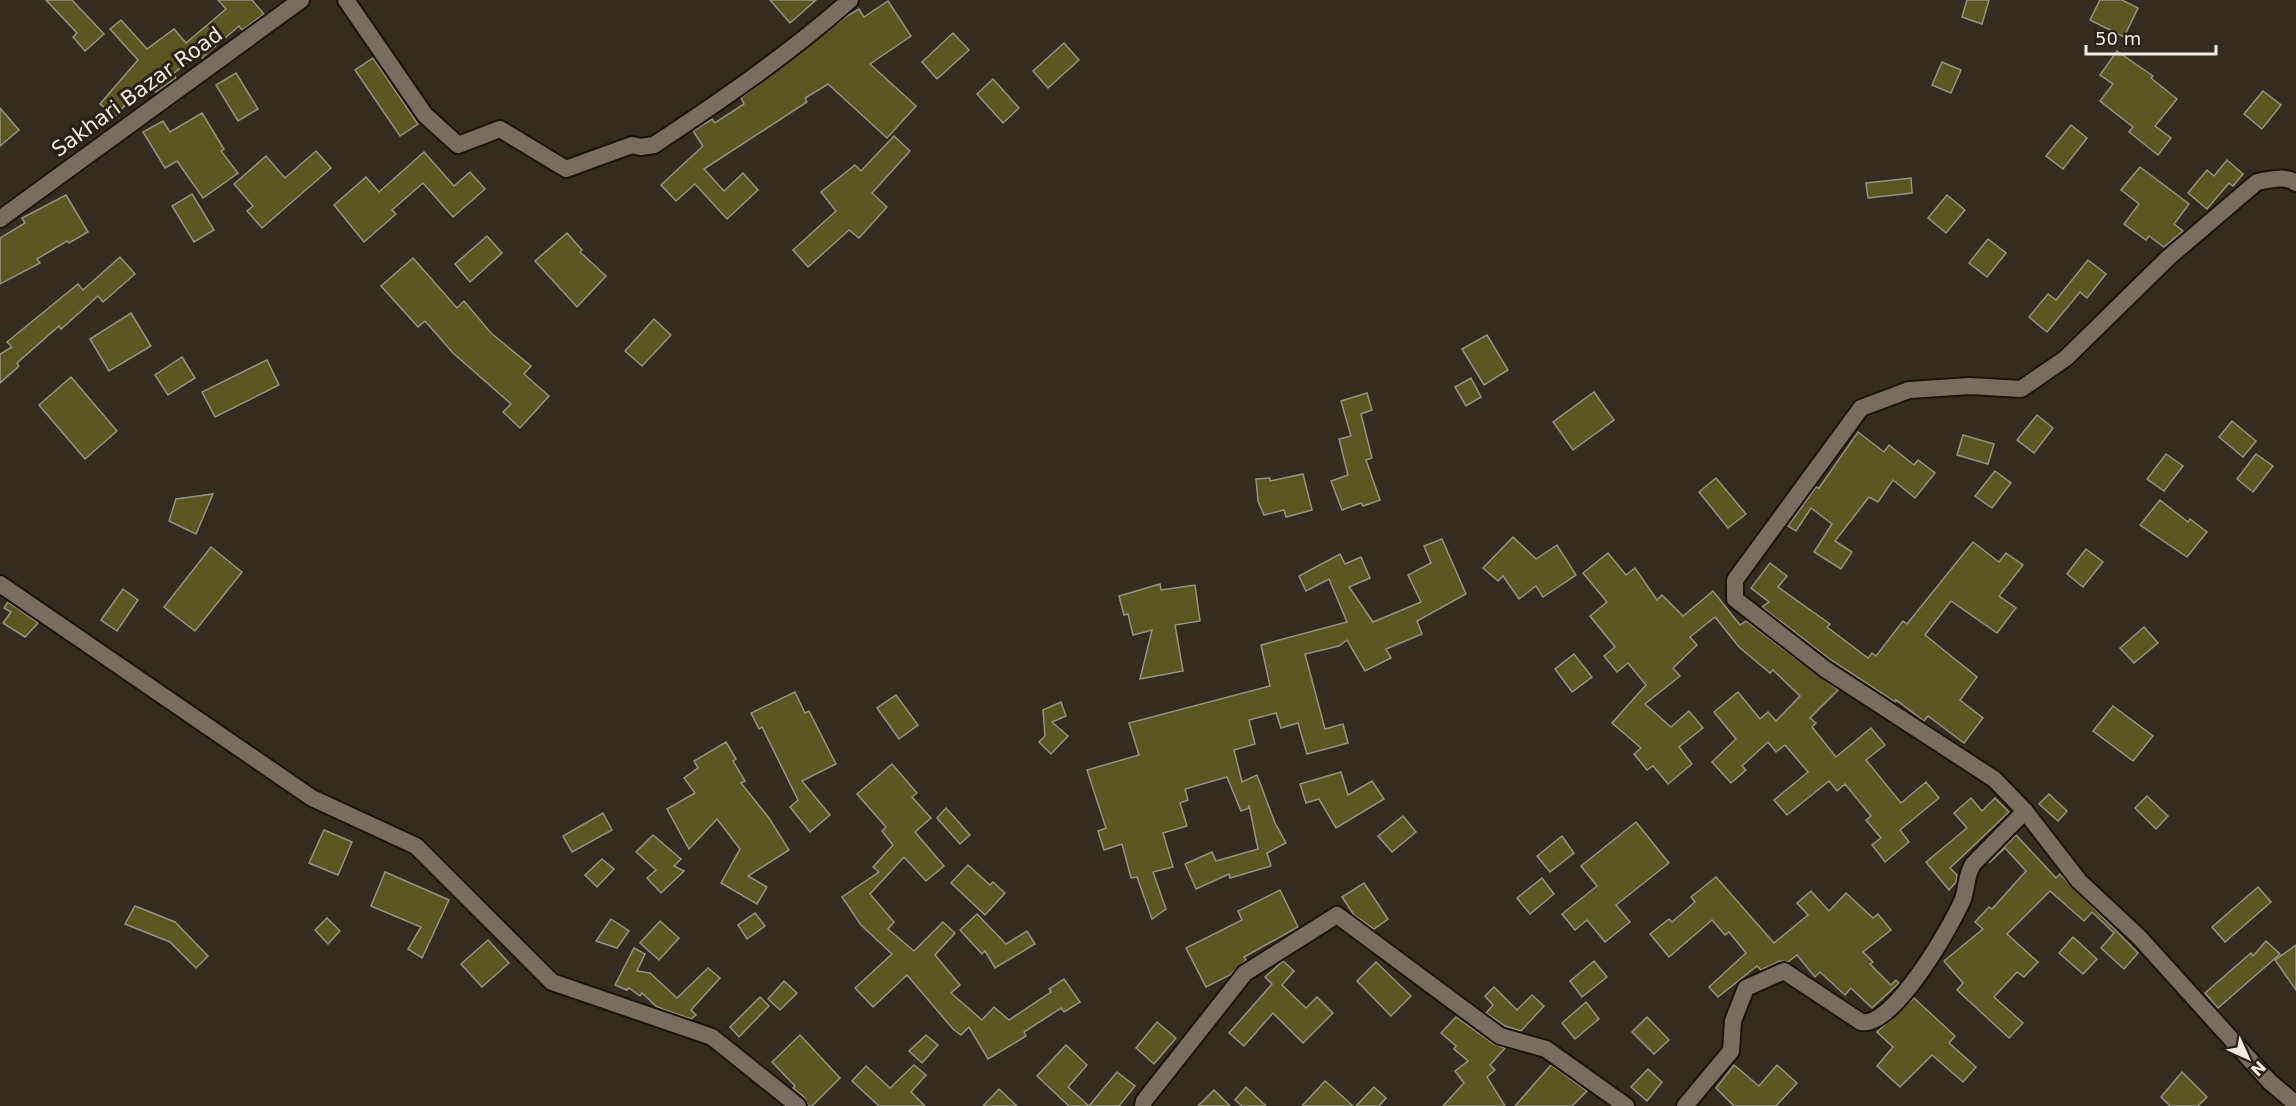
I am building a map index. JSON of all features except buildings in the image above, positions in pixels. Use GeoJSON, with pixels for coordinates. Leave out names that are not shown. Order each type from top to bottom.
{"type":"FeatureCollection","features":[{"type":"Feature","properties":{"kind":"street","name":"Sakhari Bazar Road"},"geometry":{"type":"LineString","coordinates":[[0,219],[301,0]]}},
{"type":"Feature","properties":{"kind":"street"},"geometry":{"type":"LineString","coordinates":[[346,0],[425,115],[458,145],[500,129],[566,169],[632,145],[641,147],[654,145],[733,93],[820,27],[850,0]]}},
{"type":"Feature","properties":{"kind":"street"},"geometry":{"type":"LineString","coordinates":[[2296,183],[2292,179],[2257,182],[2169,257],[2066,358],[2021,389],[1970,386],[1909,390],[1861,408],[1735,580],[1735,599],[1825,669],[1994,779],[2025,811],[2079,881],[2139,938],[2270,1082],[2296,1104]]}},
{"type":"Feature","properties":{"kind":"street"},"geometry":{"type":"LineString","coordinates":[[0,584],[312,798],[416,846],[552,982],[712,1037],[798,1106]]}},
{"type":"Feature","properties":{"kind":"street"},"geometry":{"type":"LineString","coordinates":[[1685,1106],[1731,1051],[1733,1021],[1746,988],[1784,971],[1861,1022],[1870,1022],[1880,1016],[1901,996],[1929,960],[1960,904],[1968,872],[1973,864],[2025,811]]}},
{"type":"Feature","properties":{"kind":"street"},"geometry":{"type":"LineString","coordinates":[[1143,1106],[1144,1101],[1245,973],[1337,915],[1500,1036],[1546,1049],[1626,1106]]}}]}
